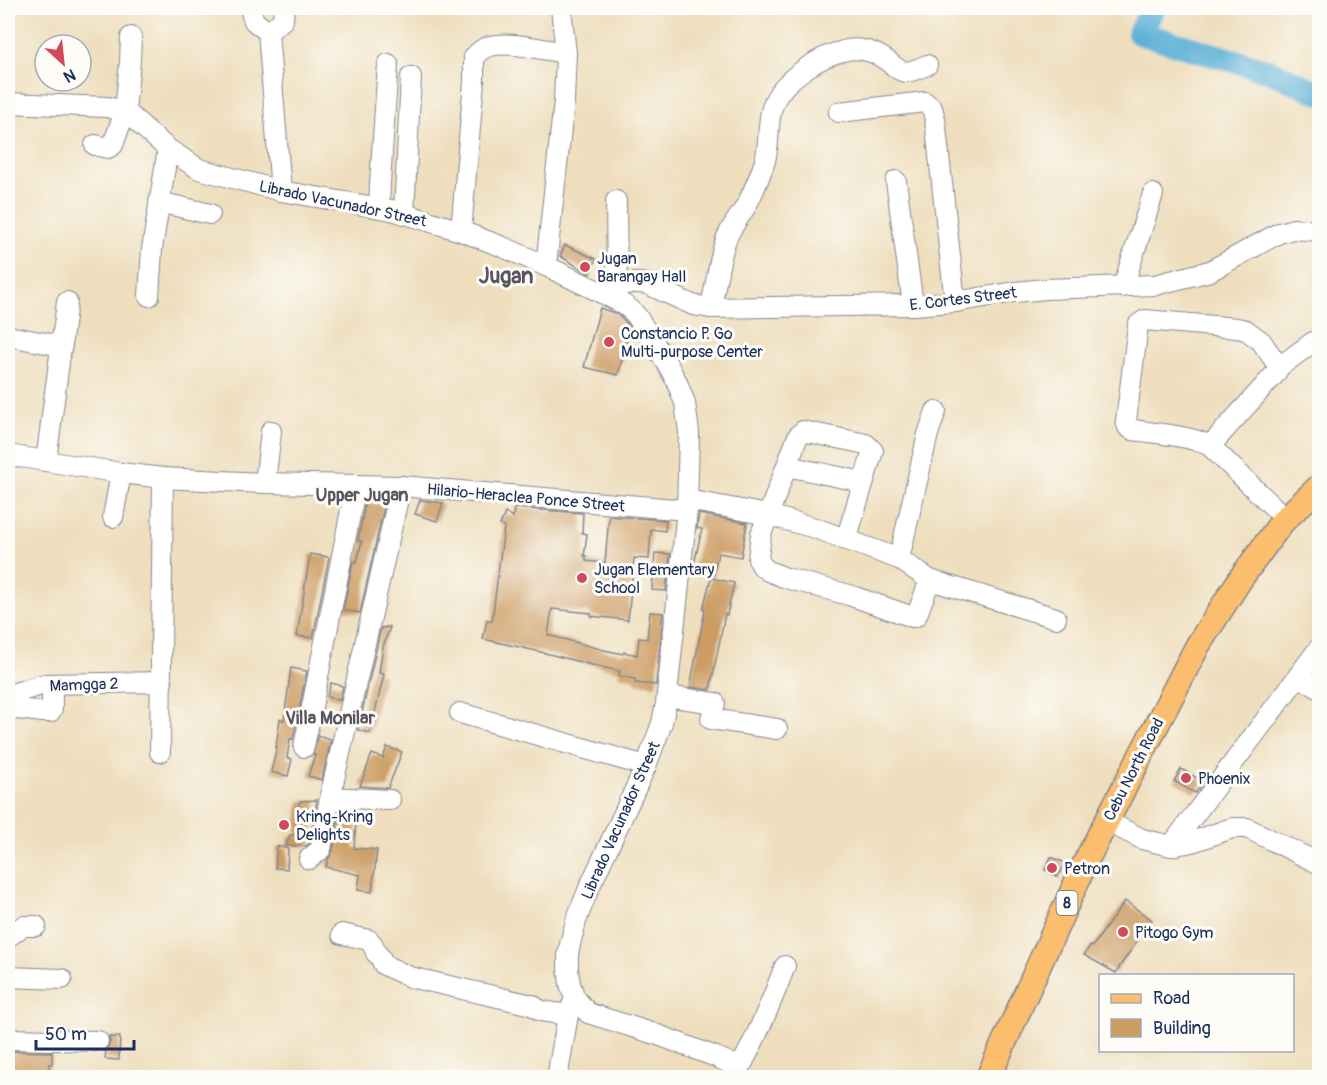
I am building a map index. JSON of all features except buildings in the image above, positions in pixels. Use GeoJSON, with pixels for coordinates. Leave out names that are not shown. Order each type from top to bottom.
{"type":"FeatureCollection","features":[{"type":"Feature","properties":{"kind":"main road","name":"Cebu North Road"},"geometry":{"type":"LineString","coordinates":[[1002,1077],[1112,825],[1198,645],[1241,578],[1286,519],[1320,486]]}},
{"type":"Feature","properties":{"kind":"main road","name":"Cebu North Road"},"geometry":{"type":"LineString","coordinates":[[988,1077],[1086,861],[1112,825],[1229,616],[1278,544],[1320,502]]}},
{"type":"Feature","properties":{"kind":"street"},"geometry":{"type":"LineString","coordinates":[[250,8],[254,21],[268,32],[281,191]]}},
{"type":"Feature","properties":{"kind":"street"},"geometry":{"type":"LineString","coordinates":[[268,32],[283,20],[284,8]]}},
{"type":"Feature","properties":{"kind":"street"},"geometry":{"type":"LineString","coordinates":[[546,266],[564,101],[566,53],[561,8]]}},
{"type":"Feature","properties":{"kind":"street"},"geometry":{"type":"LineString","coordinates":[[95,145],[108,148],[113,145],[124,111],[131,37]]}},
{"type":"Feature","properties":{"kind":"street"},"geometry":{"type":"LineString","coordinates":[[461,231],[474,57],[490,46],[503,45],[566,53]]}},
{"type":"Feature","properties":{"kind":"street"},"geometry":{"type":"LineString","coordinates":[[710,308],[727,237],[747,202],[765,162],[769,139],[769,117],[779,94],[790,81],[831,55],[857,49],[881,56],[904,72],[927,65]]}},
{"type":"Feature","properties":{"kind":"street"},"geometry":{"type":"LineString","coordinates":[[379,208],[388,64]]}},
{"type":"Feature","properties":{"kind":"street"},"geometry":{"type":"LineString","coordinates":[[404,214],[411,77]]}},
{"type":"Feature","properties":{"kind":"street"},"geometry":{"type":"LineString","coordinates":[[839,112],[925,102],[932,108],[955,302]]}},
{"type":"Feature","properties":{"kind":"street"},"geometry":{"type":"LineString","coordinates":[[8,103],[107,107],[124,111]]}},
{"type":"Feature","properties":{"kind":"street","name":"Librado Vacunador Street"},"geometry":{"type":"LineString","coordinates":[[124,111],[168,149],[199,169],[281,191],[404,214],[461,231],[609,289],[636,315],[665,360],[681,391],[688,414],[689,432],[687,505],[667,696],[662,723],[646,766],[577,918],[571,940],[568,969],[572,1006]]}},
{"type":"Feature","properties":{"kind":"street"},"geometry":{"type":"LineString","coordinates":[[149,296],[152,249],[168,149]]}},
{"type":"Feature","properties":{"kind":"street"},"geometry":{"type":"LineString","coordinates":[[896,181],[913,305]]}},
{"type":"Feature","properties":{"kind":"street"},"geometry":{"type":"LineString","coordinates":[[1123,287],[1153,194]]}},
{"type":"Feature","properties":{"kind":"street"},"geometry":{"type":"LineString","coordinates":[[609,289],[616,201]]}},
{"type":"Feature","properties":{"kind":"street"},"geometry":{"type":"LineString","coordinates":[[159,202],[210,214]]}},
{"type":"Feature","properties":{"kind":"street","name":"E. Cortes Street"},"geometry":{"type":"LineString","coordinates":[[609,289],[630,283],[647,284],[693,305],[710,308],[913,305],[955,302],[1035,290],[1155,285],[1210,271],[1279,233],[1293,229],[1320,231]]}},
{"type":"Feature","properties":{"kind":"street"},"geometry":{"type":"LineString","coordinates":[[46,461],[68,302]]}},
{"type":"Feature","properties":{"kind":"street"},"geometry":{"type":"LineString","coordinates":[[1279,367],[1261,341],[1246,330],[1145,320],[1138,325],[1126,421],[1128,427],[1133,430],[1204,442],[1286,519]]}},
{"type":"Feature","properties":{"kind":"street"},"geometry":{"type":"LineString","coordinates":[[8,336],[62,346]]}},
{"type":"Feature","properties":{"kind":"street"},"geometry":{"type":"LineString","coordinates":[[1210,446],[1279,367],[1313,342]]}},
{"type":"Feature","properties":{"kind":"street"},"geometry":{"type":"LineString","coordinates":[[899,559],[928,434],[936,411]]}},
{"type":"Feature","properties":{"kind":"street"},"geometry":{"type":"LineString","coordinates":[[265,483],[271,431]]}},
{"type":"Feature","properties":{"kind":"street"},"geometry":{"type":"LineString","coordinates":[[846,540],[873,451],[866,444],[803,431],[798,436],[761,534],[758,559],[762,566],[786,578],[849,595],[913,617],[918,612],[930,580]]}},
{"type":"Feature","properties":{"kind":"street","name":"Hilario-Heraclea Ponce Street"},"geometry":{"type":"LineString","coordinates":[[8,455],[163,478],[401,486],[687,505],[768,515],[815,528],[899,559],[930,580],[1056,618]]}},
{"type":"Feature","properties":{"kind":"street"},"geometry":{"type":"LineString","coordinates":[[787,466],[863,482]]}},
{"type":"Feature","properties":{"kind":"street"},"geometry":{"type":"LineString","coordinates":[[113,517],[121,473]]}},
{"type":"Feature","properties":{"kind":"street"},"geometry":{"type":"LineString","coordinates":[[160,752],[163,478]]}},
{"type":"Feature","properties":{"kind":"street"},"geometry":{"type":"LineString","coordinates":[[304,747],[356,485]]}},
{"type":"Feature","properties":{"kind":"street"},"geometry":{"type":"LineString","coordinates":[[309,859],[321,849],[330,797],[401,486]]}},
{"type":"Feature","properties":{"kind":"street"},"geometry":{"type":"LineString","coordinates":[[1171,846],[1320,647]]}},
{"type":"Feature","properties":{"kind":"street"},"geometry":{"type":"LineString","coordinates":[[1298,676],[1320,689]]}},
{"type":"Feature","properties":{"kind":"street","name":"Mamgga 2"},"geometry":{"type":"LineString","coordinates":[[8,695],[45,684],[162,682]]}},
{"type":"Feature","properties":{"kind":"street"},"geometry":{"type":"LineString","coordinates":[[8,710],[50,712],[52,710],[52,684]]}},
{"type":"Feature","properties":{"kind":"street"},"geometry":{"type":"LineString","coordinates":[[667,696],[715,703],[711,719],[777,729]]}},
{"type":"Feature","properties":{"kind":"street"},"geometry":{"type":"LineString","coordinates":[[460,713],[646,766]]}},
{"type":"Feature","properties":{"kind":"street"},"geometry":{"type":"LineString","coordinates":[[330,797],[390,800]]}},
{"type":"Feature","properties":{"kind":"street"},"geometry":{"type":"LineString","coordinates":[[1112,825],[1142,839],[1171,846],[1192,842],[1232,828],[1247,828],[1320,864]]}},
{"type":"Feature","properties":{"kind":"street"},"geometry":{"type":"LineString","coordinates":[[8,938],[23,926],[36,926]]}},
{"type":"Feature","properties":{"kind":"street"},"geometry":{"type":"LineString","coordinates":[[342,934],[369,940],[384,965],[410,977],[532,1005],[541,1011],[572,1006],[695,1048],[732,1065],[740,1074],[770,1007],[785,966]]}},
{"type":"Feature","properties":{"kind":"street"},"geometry":{"type":"LineString","coordinates":[[8,977],[62,979]]}},
{"type":"Feature","properties":{"kind":"street"},"geometry":{"type":"LineString","coordinates":[[557,1077],[572,1006]]}},
{"type":"Feature","properties":{"kind":"street"},"geometry":{"type":"LineString","coordinates":[[8,1039],[98,1041]]}},
{"type":"Feature","properties":{"kind":"waterway"},"geometry":{"type":"LineString","coordinates":[[1154,8],[1139,33],[1269,71],[1320,93]]}},
{"type":"Feature","properties":{"kind":"place","name":"Jugan Barangay Hall"},"geometry":{"type":"Point","coordinates":[585,267]}},
{"type":"Feature","properties":{"kind":"place","name":"Constancio P. Go Multi-purpose Center"},"geometry":{"type":"Point","coordinates":[609,342]}},
{"type":"Feature","properties":{"kind":"place","name":"Jugan Elementary School"},"geometry":{"type":"Point","coordinates":[582,578]}},
{"type":"Feature","properties":{"kind":"place","name":"Phoenix"},"geometry":{"type":"Point","coordinates":[1186,778]}},
{"type":"Feature","properties":{"kind":"place","name":"Kring-Kring Delights"},"geometry":{"type":"Point","coordinates":[284,825]}},
{"type":"Feature","properties":{"kind":"place","name":"Petron"},"geometry":{"type":"Point","coordinates":[1052,868]}},
{"type":"Feature","properties":{"kind":"place","name":"Pitogo Gym"},"geometry":{"type":"Point","coordinates":[1123,932]}},
{"type":"Feature","properties":{"kind":"district","name":"Jugan"},"geometry":{"type":"Point","coordinates":[506,275]}},
{"type":"Feature","properties":{"kind":"district","name":"Upper Jugan"},"geometry":{"type":"Point","coordinates":[362,495]}},
{"type":"Feature","properties":{"kind":"district","name":"Villa Monilar"},"geometry":{"type":"Point","coordinates":[330,718]}}]}
